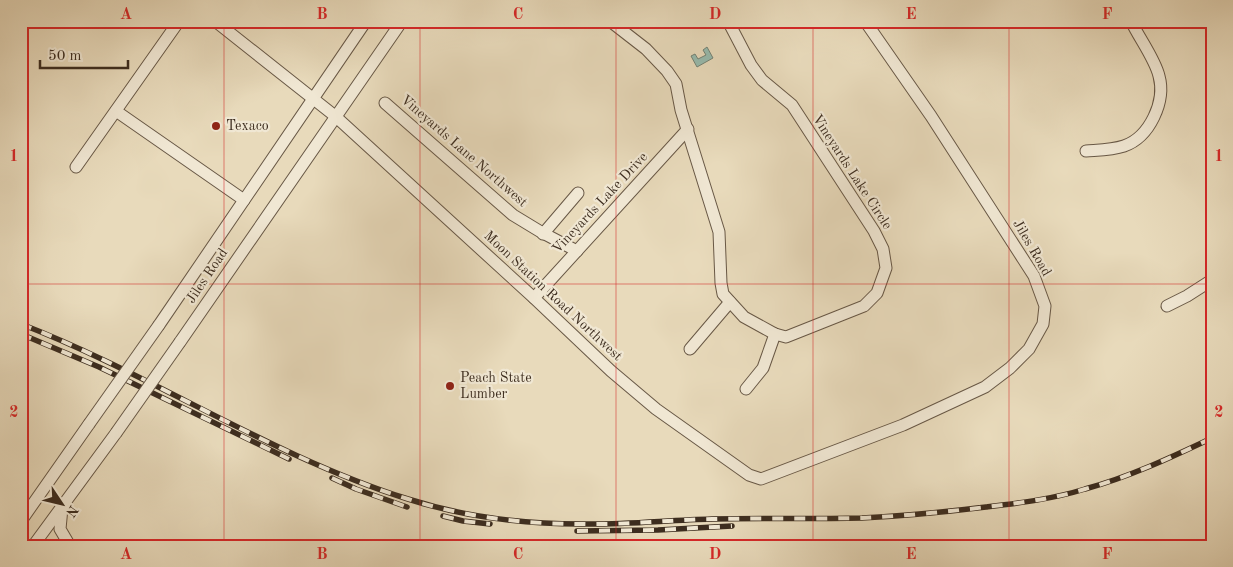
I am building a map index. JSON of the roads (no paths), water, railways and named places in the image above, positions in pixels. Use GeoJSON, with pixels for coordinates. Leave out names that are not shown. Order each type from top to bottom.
{"type":"FeatureCollection","features":[{"type":"Feature","properties":{"kind":"street"},"geometry":{"type":"LineString","coordinates":[[76,167],[179,21]]}},
{"type":"Feature","properties":{"kind":"street","name":"Moon Station Road Northwest"},"geometry":{"type":"LineString","coordinates":[[215,21],[335,116],[611,370],[656,409],[749,475],[765,478]]}},
{"type":"Feature","properties":{"kind":"street","name":"Jiles Road"},"geometry":{"type":"LineString","coordinates":[[21,521],[159,325],[366,21]]}},
{"type":"Feature","properties":{"kind":"street","name":"Jiles Road"},"geometry":{"type":"LineString","coordinates":[[34,546],[180,342],[402,21]]}},
{"type":"Feature","properties":{"kind":"street"},"geometry":{"type":"LineString","coordinates":[[610,21],[646,49],[667,71],[676,84],[681,110],[719,232],[720,283],[724,294],[744,317],[775,334],[763,368],[746,389]]}},
{"type":"Feature","properties":{"kind":"street","name":"Vineyards Lake Circle"},"geometry":{"type":"LineString","coordinates":[[728,21],[751,65],[762,80],[792,105],[874,231],[883,249],[886,268],[877,293],[864,306],[786,337],[775,334]]}},
{"type":"Feature","properties":{"kind":"street","name":"Jiles Road"},"geometry":{"type":"LineString","coordinates":[[765,478],[903,425],[985,387],[1010,368],[1029,349],[1043,324],[1045,306],[1034,276],[931,116],[865,21]]}},
{"type":"Feature","properties":{"kind":"street"},"geometry":{"type":"LineString","coordinates":[[1017,21],[1040,21]]}},
{"type":"Feature","properties":{"kind":"street"},"geometry":{"type":"LineString","coordinates":[[1086,151],[1115,148],[1131,143],[1146,129],[1157,110],[1160,87],[1159,77],[1131,21]]}},
{"type":"Feature","properties":{"kind":"street","name":"Vineyards Lane Northwest"},"geometry":{"type":"LineString","coordinates":[[385,102],[513,215],[543,234],[577,251]]}},
{"type":"Feature","properties":{"kind":"street"},"geometry":{"type":"LineString","coordinates":[[116,111],[244,200]]}},
{"type":"Feature","properties":{"kind":"street","name":"Vineyards Lake Drive"},"geometry":{"type":"LineString","coordinates":[[534,298],[688,129]]}},
{"type":"Feature","properties":{"kind":"street"},"geometry":{"type":"LineString","coordinates":[[543,234],[578,192]]}},
{"type":"Feature","properties":{"kind":"street"},"geometry":{"type":"LineString","coordinates":[[1167,306],[1212,280]]}},
{"type":"Feature","properties":{"kind":"street"},"geometry":{"type":"LineString","coordinates":[[690,349],[730,302]]}},
{"type":"Feature","properties":{"kind":"street"},"geometry":{"type":"LineString","coordinates":[[62,508],[60,529],[70,546]]}},
{"type":"Feature","properties":{"kind":"water"},"geometry":{"type":"Polygon","coordinates":[[[707,47],[713,58],[697,67],[691,56],[695,54],[698,59],[706,55],[703,50],[707,47]]]}},
{"type":"Feature","properties":{"kind":"railway"},"geometry":{"type":"LineString","coordinates":[[21,324],[70,344],[261,439],[358,482],[429,505],[472,515],[516,521],[597,524],[712,519],[862,518],[986,507],[1048,498],[1118,479],[1212,438]]}},
{"type":"Feature","properties":{"kind":"railway"},"geometry":{"type":"LineString","coordinates":[[21,334],[99,367],[289,459]]}},
{"type":"Feature","properties":{"kind":"railway"},"geometry":{"type":"LineString","coordinates":[[332,478],[356,489],[407,507]]}},
{"type":"Feature","properties":{"kind":"railway"},"geometry":{"type":"LineString","coordinates":[[443,516],[463,521],[490,524]]}},
{"type":"Feature","properties":{"kind":"railway"},"geometry":{"type":"LineString","coordinates":[[577,531],[658,530],[732,526]]}},
{"type":"Feature","properties":{"kind":"place","name":"Texaco"},"geometry":{"type":"Point","coordinates":[216,126]}},
{"type":"Feature","properties":{"kind":"place","name":"Peach State Lumber"},"geometry":{"type":"Point","coordinates":[450,386]}}]}
